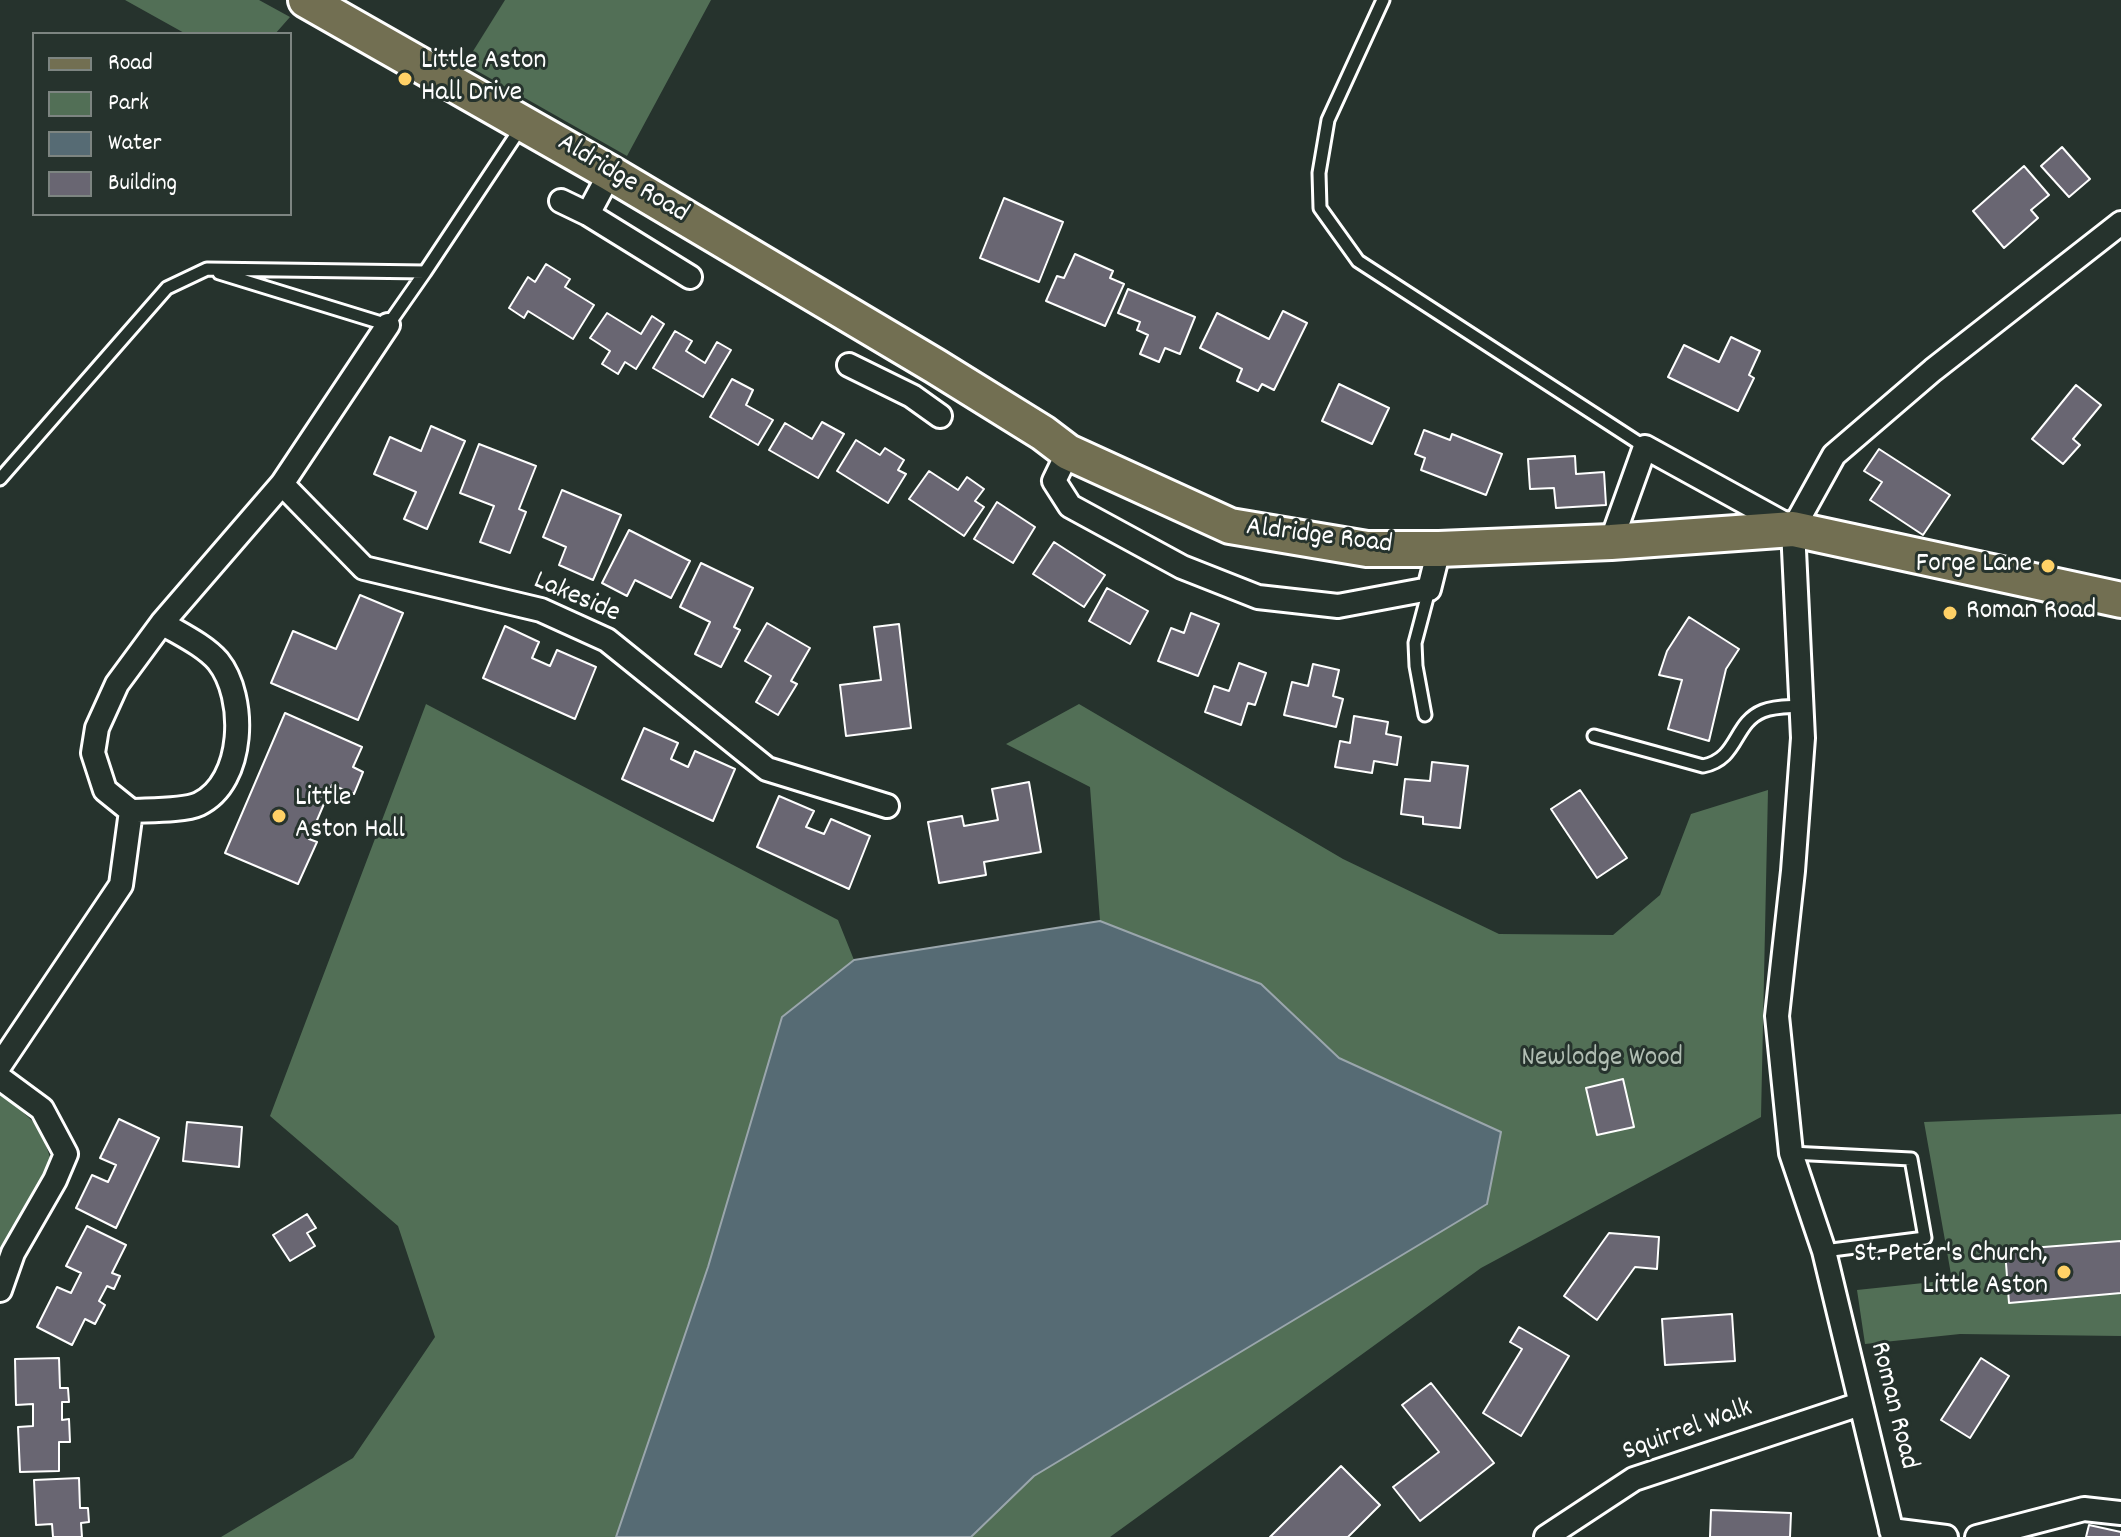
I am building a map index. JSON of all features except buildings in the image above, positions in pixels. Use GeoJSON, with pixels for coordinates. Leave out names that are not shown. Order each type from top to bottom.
{"type":"FeatureCollection","features":[{"type":"Feature","properties":{"kind":"main road","name":"Aldridge Road"},"geometry":{"type":"LineString","coordinates":[[306,0],[610,173],[935,366],[1068,452],[1230,526],[1367,549],[1611,542],[1793,529],[2121,600]]}},
{"type":"Feature","properties":{"kind":"street"},"geometry":{"type":"LineString","coordinates":[[588,214],[610,173]]}},
{"type":"Feature","properties":{"kind":"street"},"geometry":{"type":"LineString","coordinates":[[561,201],[588,214],[690,277]]}},
{"type":"Feature","properties":{"kind":"street"},"geometry":{"type":"LineString","coordinates":[[1611,542],[1645,447],[1793,529],[1834,455],[1933,370],[2121,223]]}},
{"type":"Feature","properties":{"kind":"street"},"geometry":{"type":"LineString","coordinates":[[162,623],[217,659],[231,682],[236,700],[238,734],[226,780],[199,804],[131,811],[105,790],[93,753],[97,728],[117,684],[162,623],[282,484],[388,325]]}},
{"type":"Feature","properties":{"kind":"street"},"geometry":{"type":"LineString","coordinates":[[849,365],[912,396],[940,416]]}},
{"type":"Feature","properties":{"kind":"street"},"geometry":{"type":"LineString","coordinates":[[912,396],[935,366]]}},
{"type":"Feature","properties":{"kind":"street"},"geometry":{"type":"LineString","coordinates":[[1068,452],[1054,481],[1070,506],[1182,567],[1258,597],[1338,606],[1429,589],[1439,549]]}},
{"type":"Feature","properties":{"kind":"street","name":"Lakeside"},"geometry":{"type":"LineString","coordinates":[[282,484],[364,568],[541,610],[607,640],[767,769],[887,806]]}},
{"type":"Feature","properties":{"kind":"street","name":"Roman Road"},"geometry":{"type":"LineString","coordinates":[[1793,529],[1803,738],[1777,1016],[1791,1153],[1824,1251],[1892,1533]]}},
{"type":"Feature","properties":{"kind":"street"},"geometry":{"type":"LineString","coordinates":[[0,1065],[121,885],[131,811]]}},
{"type":"Feature","properties":{"kind":"street"},"geometry":{"type":"LineString","coordinates":[[0,1078],[42,1109],[66,1154],[55,1180],[13,1253],[0,1290]]}},
{"type":"Feature","properties":{"kind":"street","name":"Squirrel Walk"},"geometry":{"type":"LineString","coordinates":[[1546,1537],[1634,1479],[1860,1404]]}},
{"type":"Feature","properties":{"kind":"street"},"geometry":{"type":"LineString","coordinates":[[1977,1537],[2084,1509],[2121,1513]]}},
{"type":"Feature","properties":{"kind":"street"},"geometry":{"type":"LineString","coordinates":[[1892,1533],[1946,1537]]}},
{"type":"Feature","properties":{"kind":"lane"},"geometry":{"type":"LineString","coordinates":[[1383,0],[1328,120],[1319,173],[1320,208],[1358,261],[1645,447]]}},
{"type":"Feature","properties":{"kind":"lane"},"geometry":{"type":"LineString","coordinates":[[207,269],[388,325],[524,123]]}},
{"type":"Feature","properties":{"kind":"lane"},"geometry":{"type":"LineString","coordinates":[[0,479],[167,288],[207,269],[425,272]]}},
{"type":"Feature","properties":{"kind":"lane"},"geometry":{"type":"LineString","coordinates":[[1425,715],[1415,643],[1429,589]]}},
{"type":"Feature","properties":{"kind":"lane"},"geometry":{"type":"LineString","coordinates":[[1594,736],[1703,766],[1725,758],[1748,721],[1760,712],[1802,706]]}},
{"type":"Feature","properties":{"kind":"lane"},"geometry":{"type":"LineString","coordinates":[[1791,1153],[1911,1159],[1925,1238],[1824,1251]]}},
{"type":"Feature","properties":{"kind":"green space"},"geometry":{"type":"Polygon","coordinates":[[[125,0],[259,0],[290,17],[277,32],[182,32],[125,0]]]}},
{"type":"Feature","properties":{"kind":"green space"},"geometry":{"type":"Polygon","coordinates":[[[505,0],[711,0],[627,156],[465,64],[505,0]]]}},
{"type":"Feature","properties":{"kind":"green space"},"geometry":{"type":"Polygon","coordinates":[[[426,704],[838,920],[854,960],[782,1018],[708,1267],[616,1537],[221,1537],[353,1458],[435,1337],[398,1226],[270,1116],[426,704]]]}},
{"type":"Feature","properties":{"kind":"green space","name":"Newlodge Wood"},"geometry":{"type":"Polygon","coordinates":[[[1079,704],[1343,859],[1499,934],[1613,935],[1660,895],[1691,814],[1768,790],[1761,1117],[1481,1268],[1110,1537],[971,1537],[1034,1476],[1501,1133],[1339,1058],[1261,984],[1100,921],[1090,787],[1006,744],[1079,704]]]}},
{"type":"Feature","properties":{"kind":"green space"},"geometry":{"type":"Polygon","coordinates":[[[0,1091],[40,1128],[52,1163],[0,1257],[0,1091]]]}},
{"type":"Feature","properties":{"kind":"green space"},"geometry":{"type":"Polygon","coordinates":[[[2121,1114],[2121,1336],[1960,1334],[1865,1344],[1857,1290],[1952,1280],[1924,1122],[2121,1114]]]}},
{"type":"Feature","properties":{"kind":"water"},"geometry":{"type":"Polygon","coordinates":[[[1100,921],[1261,984],[1339,1058],[1501,1132],[1487,1204],[1034,1476],[971,1537],[616,1537],[708,1267],[782,1017],[854,960],[1100,921]]]}},
{"type":"Feature","properties":{"kind":"place","name":"Little Aston Hall Drive"},"geometry":{"type":"Point","coordinates":[405,79]}},
{"type":"Feature","properties":{"kind":"place","name":"Forge Lane"},"geometry":{"type":"Point","coordinates":[2048,566]}},
{"type":"Feature","properties":{"kind":"place","name":"Roman Road"},"geometry":{"type":"Point","coordinates":[1950,613]}},
{"type":"Feature","properties":{"kind":"place","name":"Little Aston Hall"},"geometry":{"type":"Point","coordinates":[279,816]}},
{"type":"Feature","properties":{"kind":"place","name":"St. Peter's Church, Little Aston"},"geometry":{"type":"Point","coordinates":[2064,1272]}}]}
